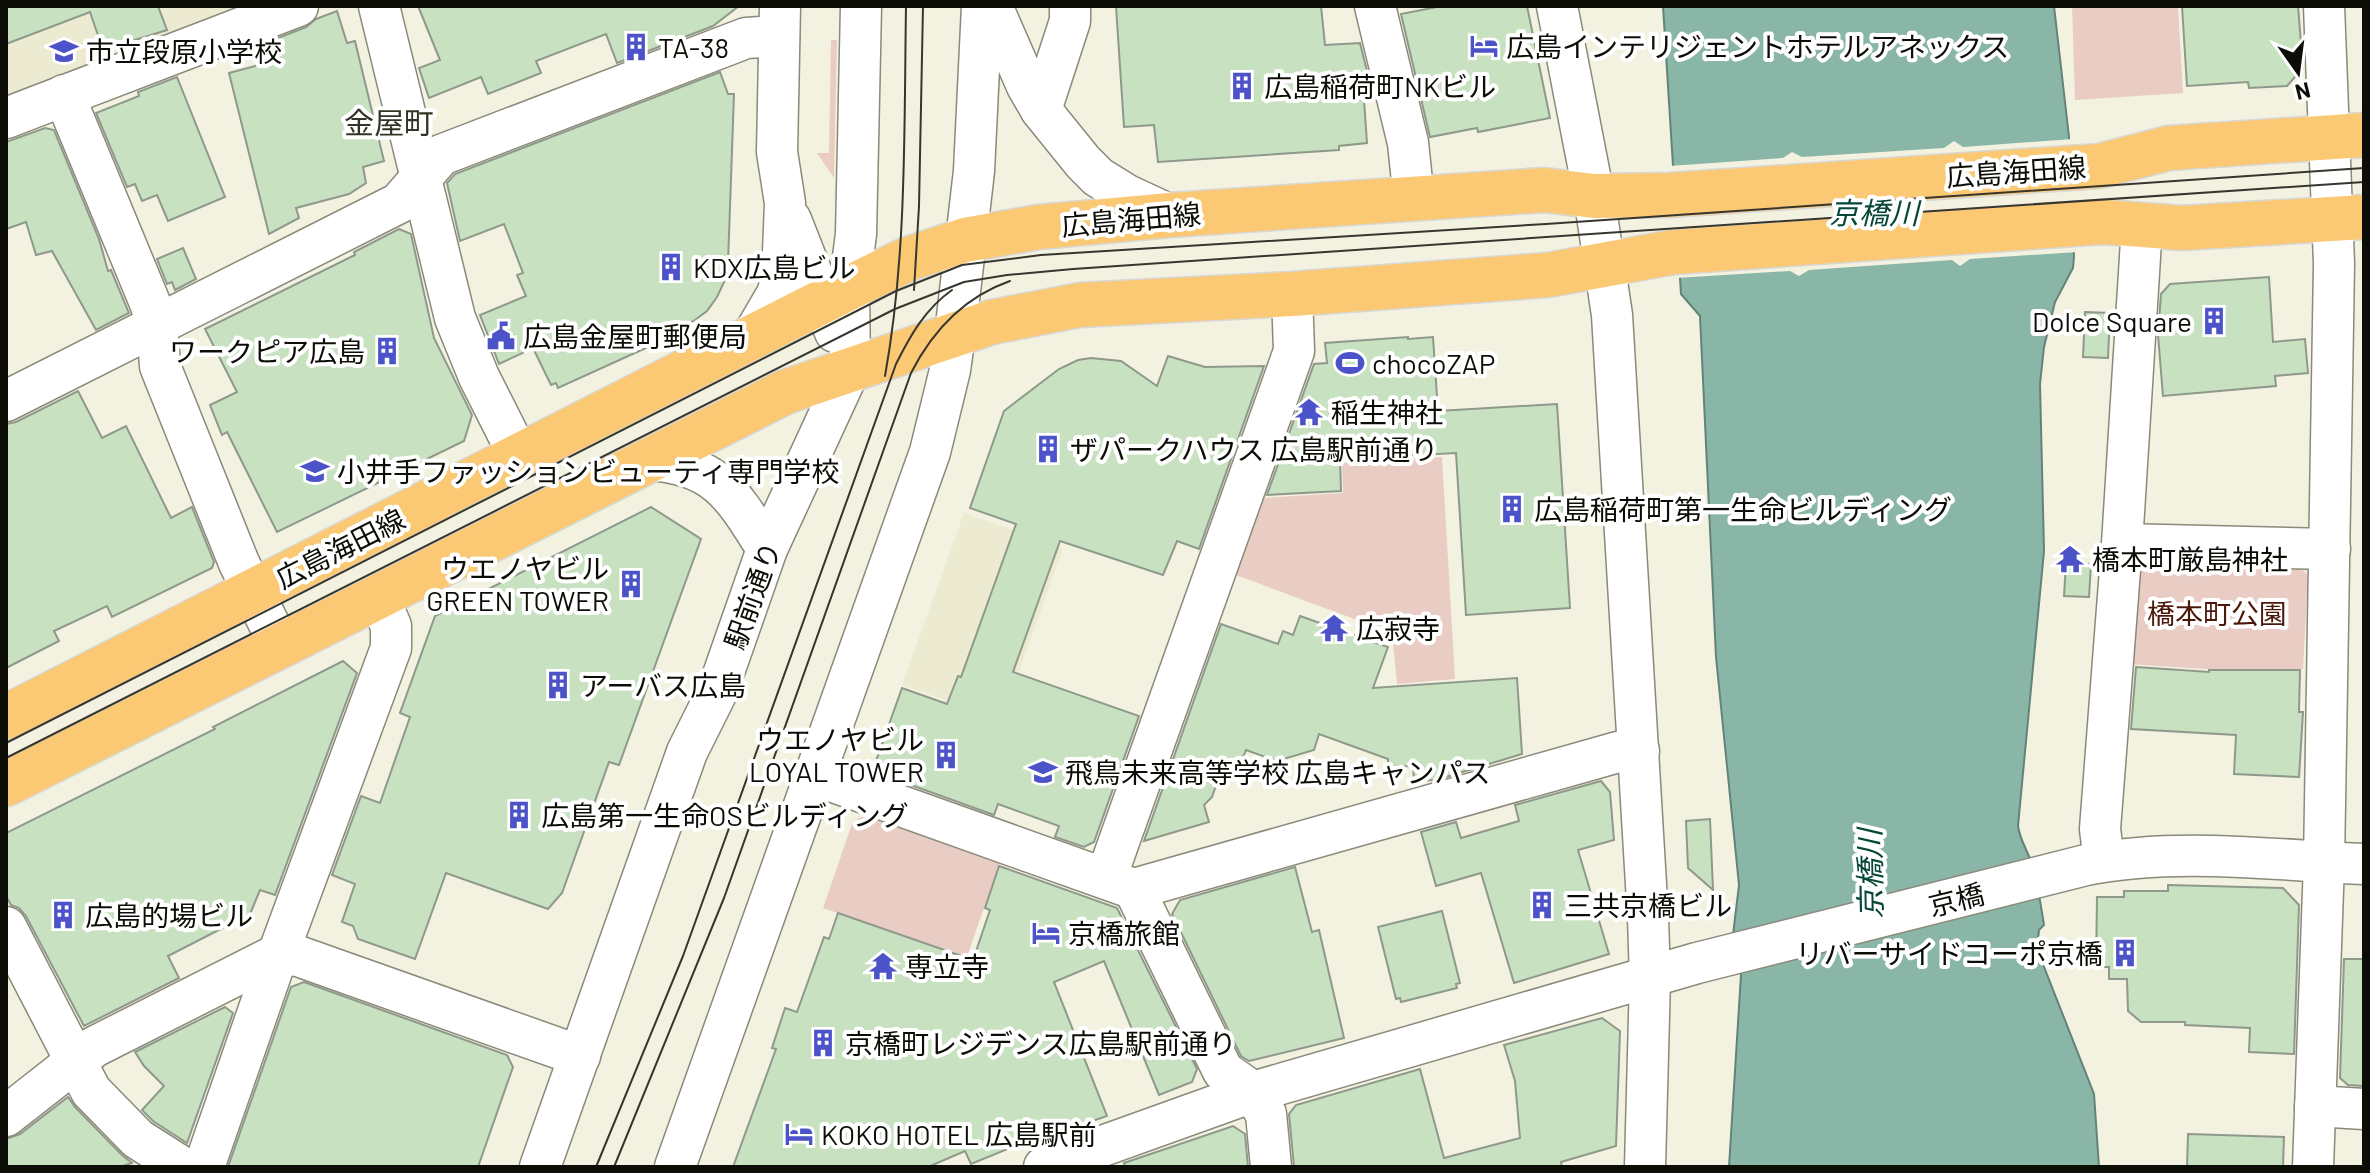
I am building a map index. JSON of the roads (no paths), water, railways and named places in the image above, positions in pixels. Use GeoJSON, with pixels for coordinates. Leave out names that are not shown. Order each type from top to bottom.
{"type":"FeatureCollection","features":[{"type":"Feature","properties":{"kind":"main road","name":"広島海田線"},"geometry":{"type":"LineString","coordinates":[[6,717],[254,593],[753,335],[908,259],[965,240],[1039,227],[1170,215],[1544,190],[1594,196],[1670,195],[2099,166],[2169,148],[2347,137]]}},
{"type":"Feature","properties":{"kind":"main road","name":"広島海田線"},"geometry":{"type":"LineString","coordinates":[[6,784],[785,392],[992,322],[1080,305],[1292,294],[1548,275],[1674,252],[2083,224],[2182,228],[2348,218]]}},
{"type":"Feature","properties":{"kind":"street"},"geometry":{"type":"LineString","coordinates":[[6,118],[298,6]]}},
{"type":"Feature","properties":{"kind":"street"},"geometry":{"type":"LineString","coordinates":[[379,6],[455,318],[479,377],[519,456]]}},
{"type":"Feature","properties":{"kind":"street"},"geometry":{"type":"LineString","coordinates":[[836,294],[856,234],[861,6]]}},
{"type":"Feature","properties":{"kind":"street"},"geometry":{"type":"LineString","coordinates":[[675,1167],[930,452],[950,370],[955,334],[974,171],[982,6]]}},
{"type":"Feature","properties":{"kind":"street"},"geometry":{"type":"LineString","coordinates":[[992,6],[1027,86],[1041,110],[1098,177],[1170,215]]}},
{"type":"Feature","properties":{"kind":"street"},"geometry":{"type":"LineString","coordinates":[[1041,110],[1070,21],[1070,6]]}},
{"type":"Feature","properties":{"kind":"street"},"geometry":{"type":"LineString","coordinates":[[1375,6],[1408,143],[1414,200]]}},
{"type":"Feature","properties":{"kind":"street"},"geometry":{"type":"LineString","coordinates":[[1557,6],[1594,196],[1612,315],[1650,978],[1645,1167]]}},
{"type":"Feature","properties":{"kind":"street"},"geometry":{"type":"LineString","coordinates":[[2313,1167],[2324,863],[2330,549],[2348,470],[2347,137],[2324,6]]}},
{"type":"Feature","properties":{"kind":"street"},"geometry":{"type":"LineString","coordinates":[[6,401],[399,203],[441,155],[746,38],[780,21],[777,152],[785,203],[782,277],[777,294],[753,335]]}},
{"type":"Feature","properties":{"kind":"street"},"geometry":{"type":"LineString","coordinates":[[64,95],[150,303],[157,325],[160,366],[239,563],[280,646]]}},
{"type":"Feature","properties":{"kind":"street"},"geometry":{"type":"LineString","coordinates":[[785,203],[836,294],[850,369]]}},
{"type":"Feature","properties":{"kind":"street"},"geometry":{"type":"LineString","coordinates":[[2104,861],[2100,829],[2142,225]]}},
{"type":"Feature","properties":{"kind":"street"},"geometry":{"type":"LineString","coordinates":[[1271,1167],[1266,1114],[1253,1092],[1223,1071],[1120,884],[1294,351],[1292,294]]}},
{"type":"Feature","properties":{"kind":"street","name":"駅前通り"},"geometry":{"type":"LineString","coordinates":[[540,1167],[687,752],[717,692],[767,549],[850,369]]}},
{"type":"Feature","properties":{"kind":"street"},"geometry":{"type":"LineString","coordinates":[[648,460],[674,461],[696,468],[719,484],[735,499],[767,549]]}},
{"type":"Feature","properties":{"kind":"street"},"geometry":{"type":"LineString","coordinates":[[2122,544],[2330,549]]}},
{"type":"Feature","properties":{"kind":"street"},"geometry":{"type":"LineString","coordinates":[[204,1167],[278,954],[391,648],[391,626],[378,596]]}},
{"type":"Feature","properties":{"kind":"street"},"geometry":{"type":"LineString","coordinates":[[814,775],[1120,884],[1618,752],[1639,751]]}},
{"type":"Feature","properties":{"kind":"street","name":"京橋"},"geometry":{"type":"LineString","coordinates":[[1044,1167],[1253,1092],[1736,952],[2104,861],[2180,856],[2364,864]]}},
{"type":"Feature","properties":{"kind":"street"},"geometry":{"type":"LineString","coordinates":[[6,927],[91,1091],[138,1139],[182,1167]]}},
{"type":"Feature","properties":{"kind":"street"},"geometry":{"type":"LineString","coordinates":[[6,1116],[94,1047],[278,954],[298,956],[580,1056]]}},
{"type":"Feature","properties":{"kind":"street"},"geometry":{"type":"LineString","coordinates":[[2315,1106],[2364,1109]]}},
{"type":"Feature","properties":{"kind":"water","name":"京橋川"},"geometry":{"type":"Polygon","coordinates":[[[1663,6],[2054,6],[2069,137],[2074,256],[2073,268],[2055,302],[2044,347],[2040,384],[2044,551],[2018,826],[2033,867],[2044,925],[2039,930],[2037,949],[2094,1094],[2099,1167],[1729,1167],[1741,975],[1733,935],[1739,885],[1716,657],[1700,316],[1681,294],[1663,6]]]}},
{"type":"Feature","properties":{"kind":"tram line"},"geometry":{"type":"LineString","coordinates":[[885,376],[901,238],[906,6]]}},
{"type":"Feature","properties":{"kind":"tram line"},"geometry":{"type":"LineString","coordinates":[[914,290],[923,6]]}},
{"type":"Feature","properties":{"kind":"tram line"},"geometry":{"type":"LineString","coordinates":[[6,743],[896,291],[962,265],[1041,255],[2364,168]]}},
{"type":"Feature","properties":{"kind":"tram line"},"geometry":{"type":"LineString","coordinates":[[6,758],[895,309],[964,282],[1073,269],[2364,182]]}},
{"type":"Feature","properties":{"kind":"tram line"},"geometry":{"type":"LineString","coordinates":[[614,1167],[724,898],[911,373],[929,343],[952,317],[978,296],[1010,281]]}},
{"type":"Feature","properties":{"kind":"tram line"},"geometry":{"type":"LineString","coordinates":[[596,1167],[683,956],[896,364],[926,314],[952,290]]}},
{"type":"Feature","properties":{"kind":"place","name":"広島インテリジェントホテルアネックス"},"geometry":{"type":"Point","coordinates":[1484,46]}},
{"type":"Feature","properties":{"kind":"place","name":"TA-38"},"geometry":{"type":"Point","coordinates":[636,47]}},
{"type":"Feature","properties":{"kind":"place","name":"市立段原小学校"},"geometry":{"type":"Point","coordinates":[64,51]}},
{"type":"Feature","properties":{"kind":"place","name":"広島稲荷町NKビル"},"geometry":{"type":"Point","coordinates":[1242,86]}},
{"type":"Feature","properties":{"kind":"place","name":"KDX広島ビル"},"geometry":{"type":"Point","coordinates":[671,267]}},
{"type":"Feature","properties":{"kind":"place","name":"Dolce Square"},"geometry":{"type":"Point","coordinates":[2214,321]}},
{"type":"Feature","properties":{"kind":"place","name":"広島金屋町郵便局"},"geometry":{"type":"Point","coordinates":[501,336]}},
{"type":"Feature","properties":{"kind":"place","name":"ワークピア広島"},"geometry":{"type":"Point","coordinates":[387,351]}},
{"type":"Feature","properties":{"kind":"place","name":"chocoZAP"},"geometry":{"type":"Point","coordinates":[1350,363]}},
{"type":"Feature","properties":{"kind":"place","name":"稲生神社"},"geometry":{"type":"Point","coordinates":[1309,412]}},
{"type":"Feature","properties":{"kind":"place","name":"ザパークハウス 広島駅前通り"},"geometry":{"type":"Point","coordinates":[1048,449]}},
{"type":"Feature","properties":{"kind":"place","name":"小井手ファッションビューティ専門学校"},"geometry":{"type":"Point","coordinates":[315,471]}},
{"type":"Feature","properties":{"kind":"place","name":"広島稲荷町第一生命ビルディング"},"geometry":{"type":"Point","coordinates":[1512,509]}},
{"type":"Feature","properties":{"kind":"place","name":"橋本町厳島神社"},"geometry":{"type":"Point","coordinates":[2070,559]}},
{"type":"Feature","properties":{"kind":"place","name":"ウエノヤビル GREEN TOWER"},"geometry":{"type":"Point","coordinates":[631,584]}},
{"type":"Feature","properties":{"kind":"place","name":"広寂寺"},"geometry":{"type":"Point","coordinates":[1334,628]}},
{"type":"Feature","properties":{"kind":"place","name":"アーバス広島"},"geometry":{"type":"Point","coordinates":[558,685]}},
{"type":"Feature","properties":{"kind":"place","name":"ウエノヤビル LOYAL TOWER"},"geometry":{"type":"Point","coordinates":[946,755]}},
{"type":"Feature","properties":{"kind":"place","name":"飛鳥未来高等学校 広島キャンパス"},"geometry":{"type":"Point","coordinates":[1043,772]}},
{"type":"Feature","properties":{"kind":"place","name":"広島第一生命OSビルディング"},"geometry":{"type":"Point","coordinates":[519,815]}},
{"type":"Feature","properties":{"kind":"place","name":"三共京橋ビル"},"geometry":{"type":"Point","coordinates":[1542,905]}},
{"type":"Feature","properties":{"kind":"place","name":"広島的場ビル"},"geometry":{"type":"Point","coordinates":[63,915]}},
{"type":"Feature","properties":{"kind":"place","name":"京橋旅館"},"geometry":{"type":"Point","coordinates":[1046,933]}},
{"type":"Feature","properties":{"kind":"place","name":"リバーサイドコーポ京橋"},"geometry":{"type":"Point","coordinates":[2125,953]}},
{"type":"Feature","properties":{"kind":"place","name":"専立寺"},"geometry":{"type":"Point","coordinates":[883,966]}},
{"type":"Feature","properties":{"kind":"place","name":"京橋町レジデンス広島駅前通り"},"geometry":{"type":"Point","coordinates":[823,1043]}},
{"type":"Feature","properties":{"kind":"place","name":"KOKO HOTEL 広島駅前"},"geometry":{"type":"Point","coordinates":[799,1134]}},
{"type":"Feature","properties":{"kind":"district","name":"金屋町"},"geometry":{"type":"Point","coordinates":[389,122]}},
{"type":"Feature","properties":{"kind":"park label","name":"橋本町公園"},"geometry":{"type":"Point","coordinates":[2217,613]}}]}
